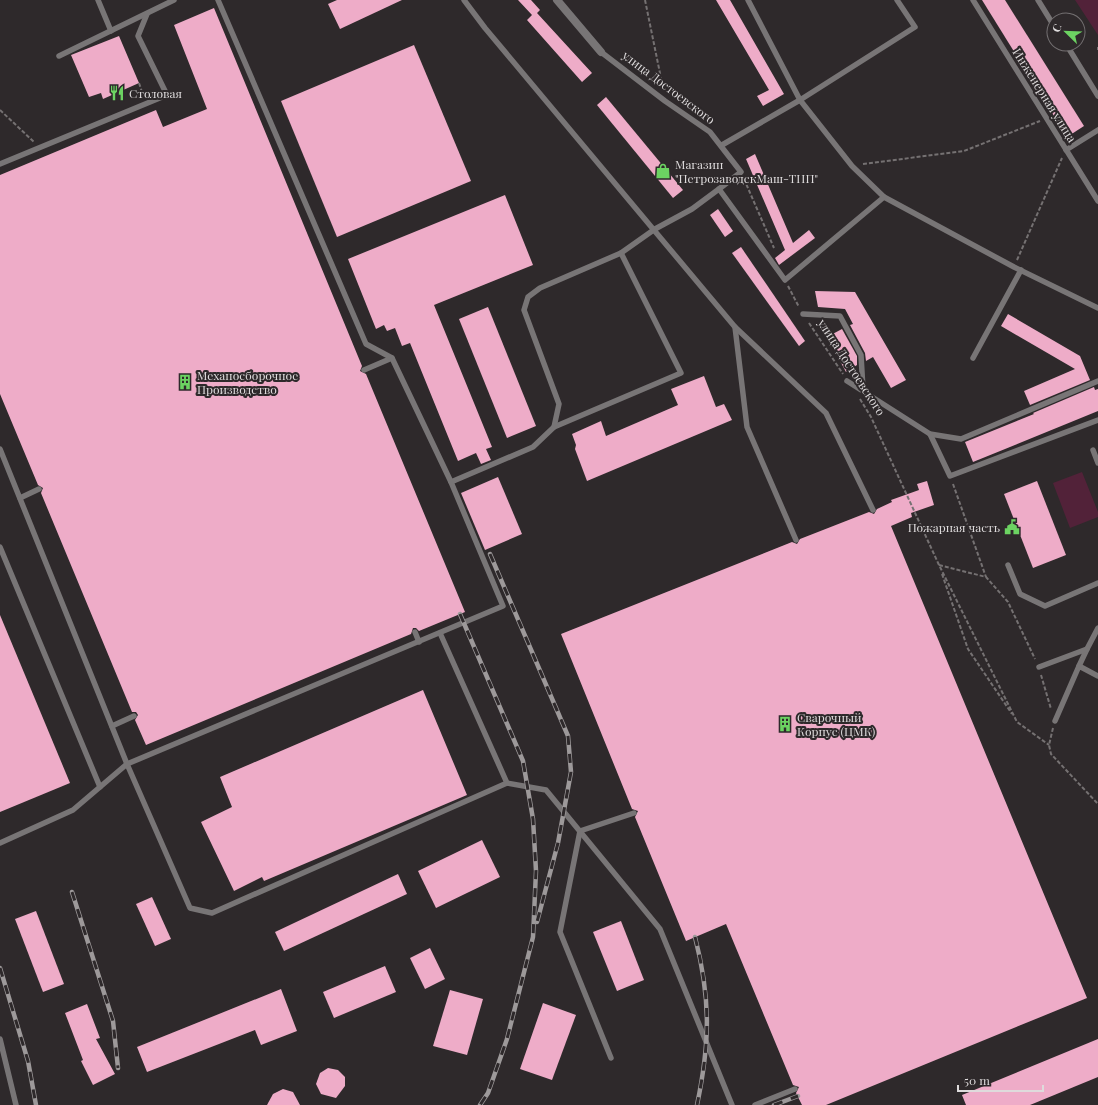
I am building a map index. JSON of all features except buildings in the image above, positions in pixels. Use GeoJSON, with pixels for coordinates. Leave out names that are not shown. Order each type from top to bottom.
{"type":"FeatureCollection","features":[{"type":"Feature","properties":{"kind":"street","name":"улица Достоевского"},"geometry":{"type":"LineString","coordinates":[[557,0],[601,52]]}},
{"type":"Feature","properties":{"kind":"lane"},"geometry":{"type":"LineString","coordinates":[[98,0],[111,31]]}},
{"type":"Feature","properties":{"kind":"lane"},"geometry":{"type":"LineString","coordinates":[[59,56],[174,0]]}},
{"type":"Feature","properties":{"kind":"lane"},"geometry":{"type":"LineString","coordinates":[[0,843],[73,810],[127,764],[503,606],[451,482],[392,358],[366,344],[218,0]]}},
{"type":"Feature","properties":{"kind":"lane"},"geometry":{"type":"LineString","coordinates":[[464,0],[485,28],[735,327],[826,413],[873,510]]}},
{"type":"Feature","properties":{"kind":"lane"},"geometry":{"type":"LineString","coordinates":[[748,0],[800,100],[852,166],[884,197],[1014,267],[1098,308]]}},
{"type":"Feature","properties":{"kind":"lane"},"geometry":{"type":"LineString","coordinates":[[722,146],[800,100],[914,27],[897,0]]}},
{"type":"Feature","properties":{"kind":"lane","name":"Инженерная улица"},"geometry":{"type":"LineString","coordinates":[[973,0],[1098,201]]}},
{"type":"Feature","properties":{"kind":"lane"},"geometry":{"type":"LineString","coordinates":[[1038,0],[1046,13]]}},
{"type":"Feature","properties":{"kind":"lane"},"geometry":{"type":"LineString","coordinates":[[0,164],[167,95],[138,36],[147,14]]}},
{"type":"Feature","properties":{"kind":"lane","name":"улица Достоевского"},"geometry":{"type":"LineString","coordinates":[[601,52],[665,101],[710,132],[741,172]]}},
{"type":"Feature","properties":{"kind":"lane"},"geometry":{"type":"LineString","coordinates":[[1071,52],[1098,96]]}},
{"type":"Feature","properties":{"kind":"lane"},"geometry":{"type":"LineString","coordinates":[[1066,150],[1098,130]]}},
{"type":"Feature","properties":{"kind":"lane"},"geometry":{"type":"LineString","coordinates":[[554,426],[559,404],[524,310],[528,298],[540,288],[621,253],[655,230],[692,208],[741,172]]}},
{"type":"Feature","properties":{"kind":"lane"},"geometry":{"type":"LineString","coordinates":[[719,189],[785,280],[884,197]]}},
{"type":"Feature","properties":{"kind":"lane"},"geometry":{"type":"LineString","coordinates":[[451,482],[534,447],[554,426],[682,373],[621,253]]}},
{"type":"Feature","properties":{"kind":"lane"},"geometry":{"type":"LineString","coordinates":[[973,358],[1021,270]]}},
{"type":"Feature","properties":{"kind":"lane"},"geometry":{"type":"LineString","coordinates":[[803,314],[840,316],[861,355],[863,389]]}},
{"type":"Feature","properties":{"kind":"lane"},"geometry":{"type":"LineString","coordinates":[[735,327],[747,426],[796,540]]}},
{"type":"Feature","properties":{"kind":"lane"},"geometry":{"type":"LineString","coordinates":[[364,370],[392,358]]}},
{"type":"Feature","properties":{"kind":"lane"},"geometry":{"type":"LineString","coordinates":[[848,381],[863,389],[930,434],[961,439],[1098,381]]}},
{"type":"Feature","properties":{"kind":"lane"},"geometry":{"type":"LineString","coordinates":[[930,434],[950,476],[1098,420]]}},
{"type":"Feature","properties":{"kind":"lane"},"geometry":{"type":"LineString","coordinates":[[0,449],[127,764],[190,908],[212,913],[507,782],[546,790],[660,929],[732,1105]]}},
{"type":"Feature","properties":{"kind":"lane"},"geometry":{"type":"LineString","coordinates":[[1093,450],[1098,463]]}},
{"type":"Feature","properties":{"kind":"lane"},"geometry":{"type":"LineString","coordinates":[[20,498],[39,489]]}},
{"type":"Feature","properties":{"kind":"lane"},"geometry":{"type":"LineString","coordinates":[[0,547],[100,787]]}},
{"type":"Feature","properties":{"kind":"lane"},"geometry":{"type":"LineString","coordinates":[[1008,565],[1020,594],[1045,606],[1098,583]]}},
{"type":"Feature","properties":{"kind":"lane"},"geometry":{"type":"LineString","coordinates":[[1055,721],[1078,666],[1098,628]]}},
{"type":"Feature","properties":{"kind":"lane"},"geometry":{"type":"LineString","coordinates":[[415,632],[419,642]]}},
{"type":"Feature","properties":{"kind":"lane"},"geometry":{"type":"LineString","coordinates":[[440,633],[507,782]]}},
{"type":"Feature","properties":{"kind":"lane"},"geometry":{"type":"LineString","coordinates":[[1039,668],[1087,648]]}},
{"type":"Feature","properties":{"kind":"lane"},"geometry":{"type":"LineString","coordinates":[[1078,666],[1098,676]]}},
{"type":"Feature","properties":{"kind":"lane"},"geometry":{"type":"LineString","coordinates":[[112,726],[134,716]]}},
{"type":"Feature","properties":{"kind":"lane"},"geometry":{"type":"LineString","coordinates":[[580,831],[634,813]]}},
{"type":"Feature","properties":{"kind":"lane"},"geometry":{"type":"LineString","coordinates":[[580,831],[560,932],[611,1058]]}},
{"type":"Feature","properties":{"kind":"lane"},"geometry":{"type":"LineString","coordinates":[[0,1039],[16,1105]]}},
{"type":"Feature","properties":{"kind":"lane"},"geometry":{"type":"LineString","coordinates":[[755,1105],[795,1089]]}},
{"type":"Feature","properties":{"kind":"path"},"geometry":{"type":"LineString","coordinates":[[645,0],[665,101]]}},
{"type":"Feature","properties":{"kind":"path"},"geometry":{"type":"LineString","coordinates":[[0,110],[40,147]]}},
{"type":"Feature","properties":{"kind":"path"},"geometry":{"type":"LineString","coordinates":[[852,166],[964,151],[1046,119]]}},
{"type":"Feature","properties":{"kind":"path"},"geometry":{"type":"LineString","coordinates":[[1014,267],[1066,150]]}},
{"type":"Feature","properties":{"kind":"path"},"geometry":{"type":"LineString","coordinates":[[741,172],[775,253]]}},
{"type":"Feature","properties":{"kind":"path","name":"улица Достоевского"},"geometry":{"type":"LineString","coordinates":[[785,280],[803,314],[848,381]]}},
{"type":"Feature","properties":{"kind":"path","name":"улица Достоевского"},"geometry":{"type":"LineString","coordinates":[[859,399],[871,417],[939,565]]}},
{"type":"Feature","properties":{"kind":"path"},"geometry":{"type":"LineString","coordinates":[[950,476],[986,577],[1008,602],[1039,668],[1055,721],[1049,745],[1051,754],[1098,804]]}},
{"type":"Feature","properties":{"kind":"path"},"geometry":{"type":"LineString","coordinates":[[939,565],[986,577]]}},
{"type":"Feature","properties":{"kind":"path"},"geometry":{"type":"LineString","coordinates":[[939,565],[968,649],[1017,722],[1049,745]]}},
{"type":"Feature","properties":{"kind":"path"},"geometry":{"type":"LineString","coordinates":[[939,565],[1017,722]]}},
{"type":"Feature","properties":{"kind":"shaded area"},"geometry":{"type":"Polygon","coordinates":[[[1075,0],[1098,0],[1098,35],[1086,17],[1086,12],[1083,12],[1075,0]]]}},
{"type":"Feature","properties":{"kind":"shaded area"},"geometry":{"type":"Polygon","coordinates":[[[1082,472],[1098,512],[1098,517],[1070,528],[1053,483],[1082,472]]]}},
{"type":"Feature","properties":{"kind":"railway"},"geometry":{"type":"LineString","coordinates":[[490,554],[568,736],[571,772],[558,843],[537,922]]}},
{"type":"Feature","properties":{"kind":"railway"},"geometry":{"type":"LineString","coordinates":[[460,614],[523,761],[533,819],[536,871],[533,937],[507,1039],[488,1093],[480,1105]]}},
{"type":"Feature","properties":{"kind":"railway"},"geometry":{"type":"LineString","coordinates":[[72,892],[113,1021],[118,1068]]}},
{"type":"Feature","properties":{"kind":"railway"},"geometry":{"type":"LineString","coordinates":[[695,937],[704,981],[707,1021],[704,1061],[697,1105]]}},
{"type":"Feature","properties":{"kind":"railway"},"geometry":{"type":"LineString","coordinates":[[0,968],[28,1061],[36,1105]]}},
{"type":"Feature","properties":{"kind":"railway"},"geometry":{"type":"LineString","coordinates":[[774,1105],[798,1096]]}},
{"type":"Feature","properties":{"kind":"place","name":"Столовая"},"geometry":{"type":"Point","coordinates":[117,93]}},
{"type":"Feature","properties":{"kind":"place","name":"Магазин \"ПетрозаводскМаш-ТНП\""},"geometry":{"type":"Point","coordinates":[663,171]}},
{"type":"Feature","properties":{"kind":"place","name":"Механосборочное Производство"},"geometry":{"type":"Point","coordinates":[185,382]}},
{"type":"Feature","properties":{"kind":"place","name":"Пожарная часть"},"geometry":{"type":"Point","coordinates":[1012,527]}},
{"type":"Feature","properties":{"kind":"place","name":"Сварочный Корпус (ЦМК)"},"geometry":{"type":"Point","coordinates":[785,724]}}]}
